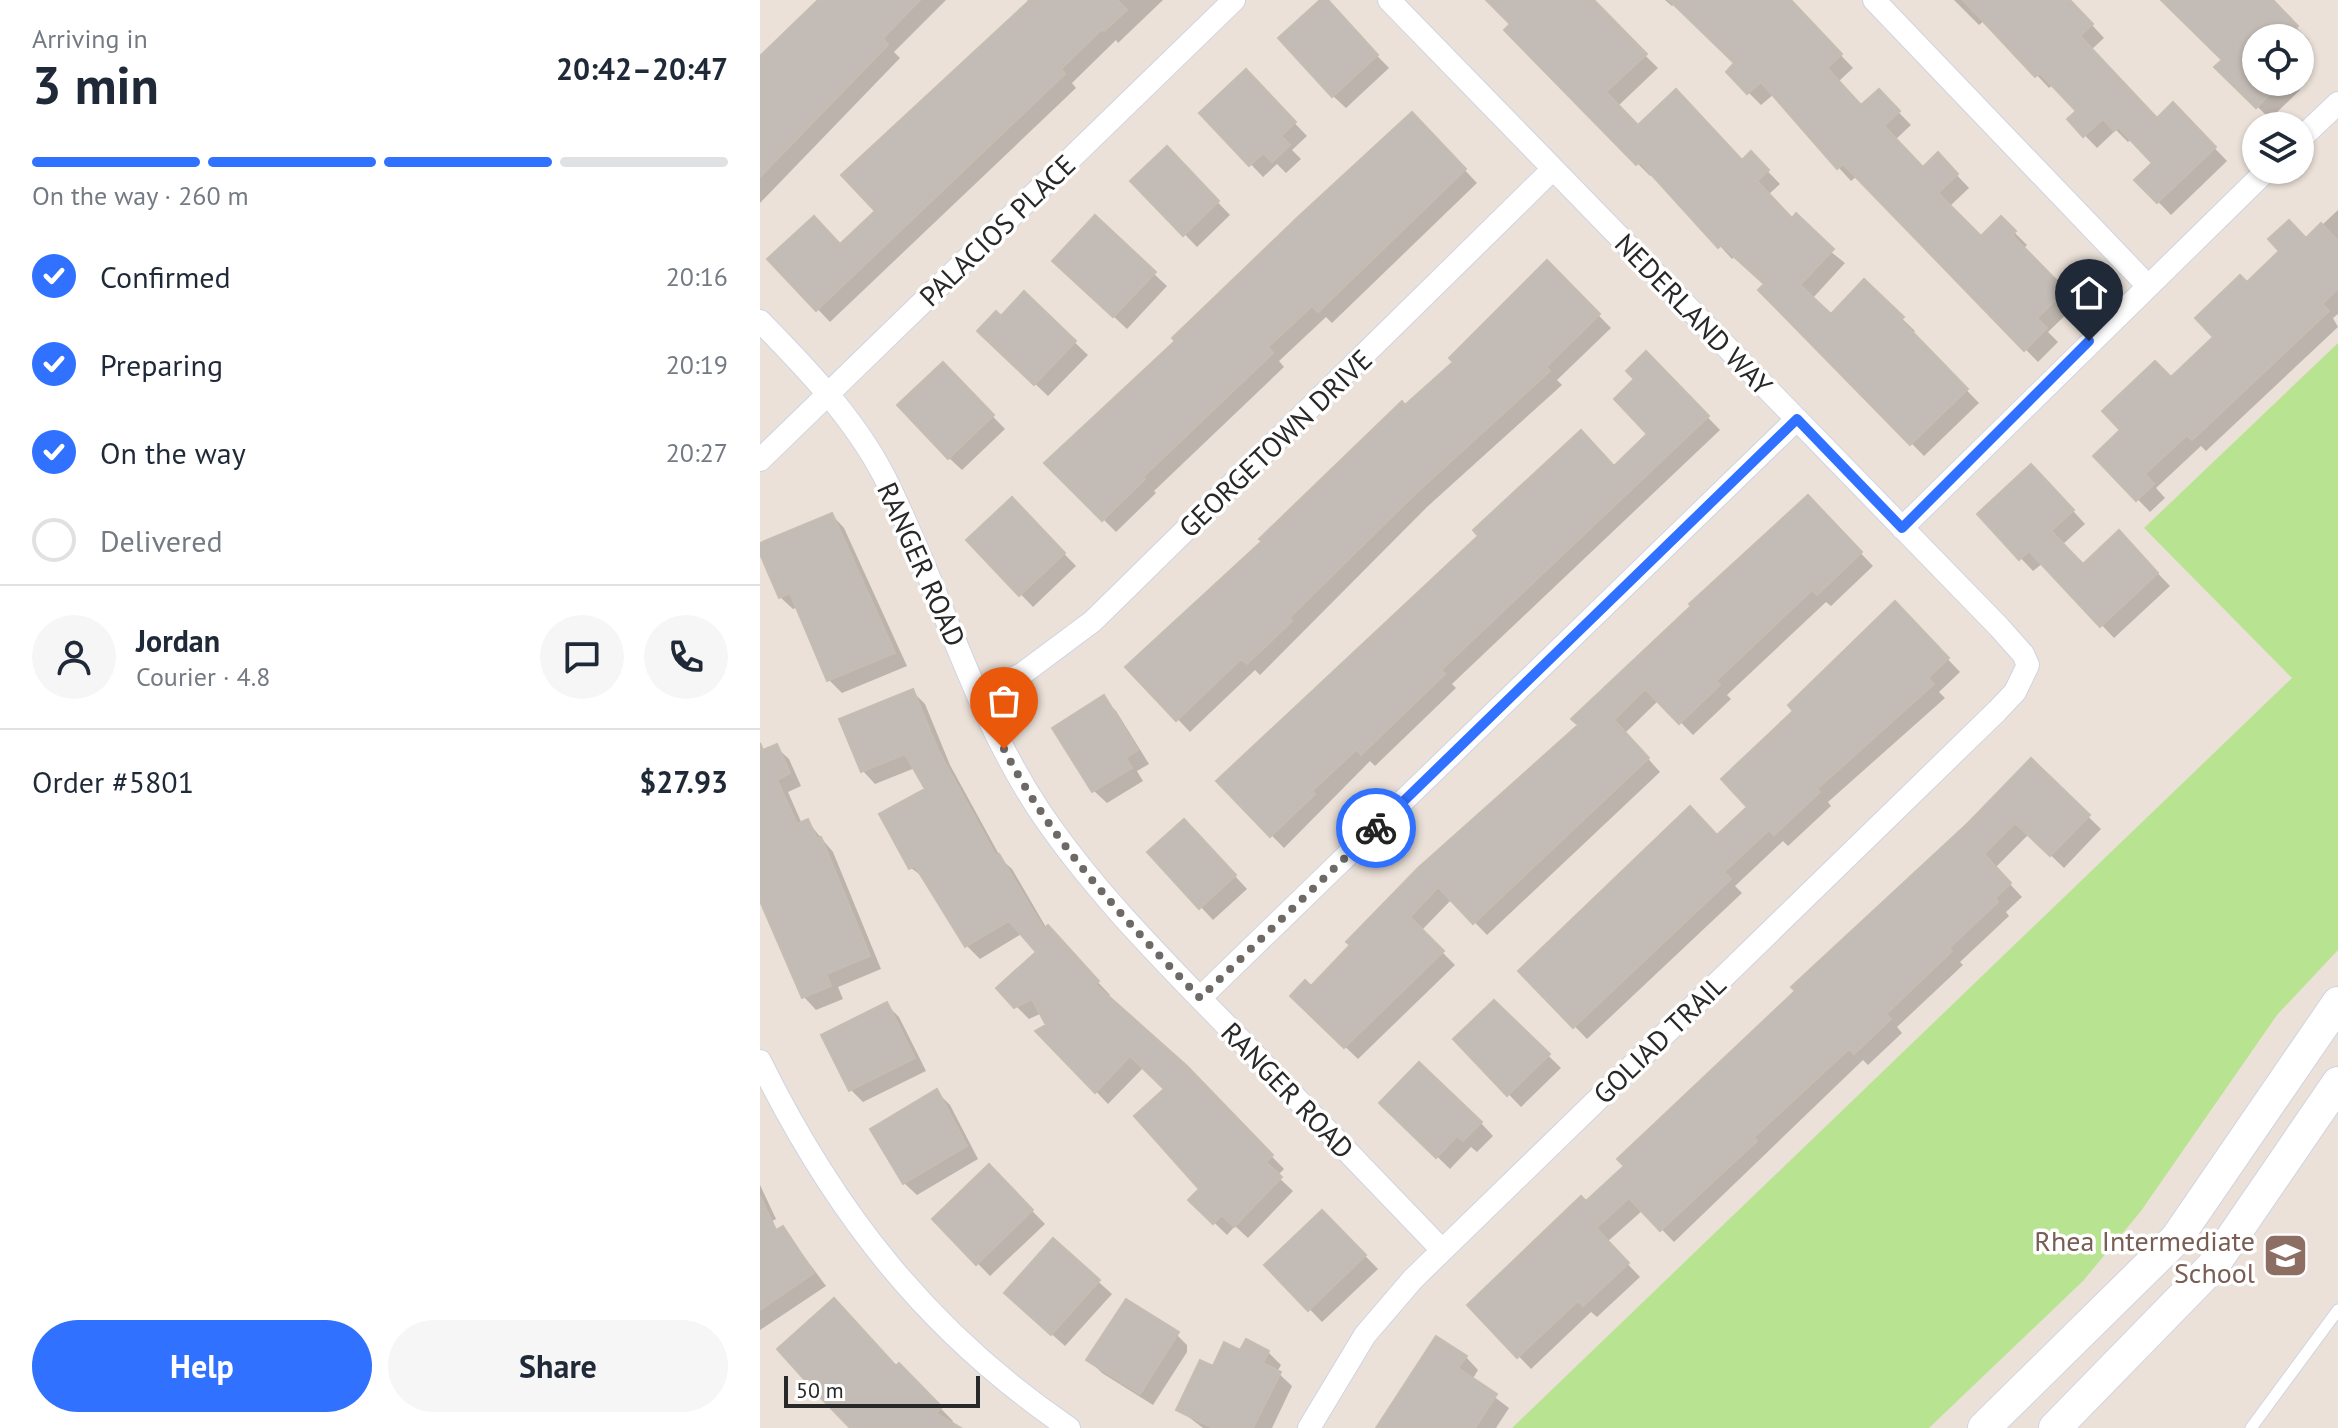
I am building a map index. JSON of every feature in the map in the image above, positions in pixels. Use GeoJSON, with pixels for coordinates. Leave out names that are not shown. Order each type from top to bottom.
{"type":"FeatureCollection","features":[{"type":"Feature","properties":{"kind":"street","name":"PALACIOS PLACE"},"geometry":{"type":"LineString","coordinates":[[760,460],[1234,0]]}},
{"type":"Feature","properties":{"kind":"street","name":"NEDERLAND WAY"},"geometry":{"type":"LineString","coordinates":[[1389,0],[2012,642],[2028,665]]}},
{"type":"Feature","properties":{"kind":"street"},"geometry":{"type":"LineString","coordinates":[[1874,0],[2147,285]]}},
{"type":"Feature","properties":{"kind":"street"},"geometry":{"type":"LineString","coordinates":[[2314,126],[2338,103]]}},
{"type":"Feature","properties":{"kind":"street","name":"GEORGETOWN DRIVE"},"geometry":{"type":"LineString","coordinates":[[979,694],[1022,674],[1093,621],[1553,169]]}},
{"type":"Feature","properties":{"kind":"street"},"geometry":{"type":"LineString","coordinates":[[1902,528],[2252,184]]}},
{"type":"Feature","properties":{"kind":"street","name":"RANGER ROAD"},"geometry":{"type":"LineString","coordinates":[[760,321],[859,435],[883,476],[1013,766],[1065,846],[1135,931],[1442,1250]]}},
{"type":"Feature","properties":{"kind":"street"},"geometry":{"type":"LineString","coordinates":[[1200,998],[1797,419]]}},
{"type":"Feature","properties":{"kind":"street","name":"GOLIAD TRAIL"},"geometry":{"type":"LineString","coordinates":[[1309,1428],[1365,1335],[1442,1250],[1997,711],[2015,692],[2028,665]]}},
{"type":"Feature","properties":{"kind":"street"},"geometry":{"type":"LineString","coordinates":[[1984,1428],[2176,1239],[2338,1003]]}},
{"type":"Feature","properties":{"kind":"street"},"geometry":{"type":"LineString","coordinates":[[760,1061],[795,1132],[870,1244],[947,1329],[999,1376],[1069,1428]]}},
{"type":"Feature","properties":{"kind":"street"},"geometry":{"type":"LineString","coordinates":[[2055,1428],[2212,1267],[2337,1086]]}},
{"type":"Feature","properties":{"kind":"lane"},"geometry":{"type":"LineString","coordinates":[[2251,1428],[2338,1310]]}},
{"type":"Feature","properties":{"kind":"green space"},"geometry":{"type":"Polygon","coordinates":[[[2338,343],[2338,950],[2277,1015],[2141,1211],[2083,1281],[1929,1428],[1512,1428],[2292,678],[2144,528],[2338,343]]]}},
{"type":"Feature","properties":{"kind":"building"},"geometry":{"type":"Polygon","coordinates":[[[818,0],[920,0],[883,38],[888,45],[760,177],[760,56],[818,0]]]}},
{"type":"Feature","properties":{"kind":"building"},"geometry":{"type":"Polygon","coordinates":[[[1030,0],[1117,0],[1127,10],[1104,31],[1102,29],[1061,69],[1065,74],[816,311],[767,259],[814,216],[840,244],[875,211],[841,175],[1030,0]]]}},
{"type":"Feature","properties":{"kind":"building"},"geometry":{"type":"Polygon","coordinates":[[[1320,0],[1328,0],[1378,55],[1332,97],[1278,38],[1320,0]]]}},
{"type":"Feature","properties":{"kind":"building"},"geometry":{"type":"Polygon","coordinates":[[[1486,0],[1594,0],[1647,54],[1606,92],[1638,125],[1676,89],[1742,160],[1751,151],[1769,170],[1757,181],[1792,218],[1796,213],[1834,249],[1800,285],[1831,314],[1864,279],[1904,317],[1901,320],[1968,389],[1910,445],[1758,290],[1764,284],[1721,245],[1718,248],[1640,162],[1636,165],[1504,30],[1510,24],[1486,0]]]}},
{"type":"Feature","properties":{"kind":"building"},"geometry":{"type":"Polygon","coordinates":[[[1669,0],[1791,0],[1842,54],[1827,68],[1861,105],[1879,89],[1900,111],[1884,126],[1923,167],[1938,152],[1958,174],[1938,193],[1981,236],[2001,216],[2016,231],[2012,235],[2066,290],[2037,318],[2047,328],[2024,351],[1843,164],[1837,169],[1761,82],[1747,94],[1726,72],[1734,63],[1669,0]]]}},
{"type":"Feature","properties":{"kind":"building"},"geometry":{"type":"Polygon","coordinates":[[[1963,0],[2070,0],[2093,24],[2080,36],[2157,118],[2173,102],[2216,147],[2157,203],[2134,180],[2152,163],[2118,127],[2114,131],[2103,119],[2083,137],[2067,119],[2076,111],[2040,73],[2035,77],[1963,0]]]}},
{"type":"Feature","properties":{"kind":"building"},"geometry":{"type":"Polygon","coordinates":[[[2161,0],[2273,0],[2296,24],[2242,24],[2242,94],[2214,67],[2222,60],[2161,0]]]}},
{"type":"Feature","properties":{"kind":"building"},"geometry":{"type":"Polygon","coordinates":[[[1246,69],[1296,122],[1281,136],[1290,145],[1272,162],[1263,153],[1249,166],[1199,113],[1246,69]]]}},
{"type":"Feature","properties":{"kind":"building"},"geometry":{"type":"Polygon","coordinates":[[[2244,96],[2268,96],[2256,108],[2244,96]]]}},
{"type":"Feature","properties":{"kind":"building"},"geometry":{"type":"Polygon","coordinates":[[[1412,112],[1466,169],[1318,312],[1312,306],[1268,347],[1273,353],[1143,477],[1145,479],[1102,521],[1044,463],[1175,341],[1172,338],[1298,217],[1412,112]]]}},
{"type":"Feature","properties":{"kind":"building"},"geometry":{"type":"Polygon","coordinates":[[[1167,146],[1219,201],[1183,236],[1130,181],[1167,146]]]}},
{"type":"Feature","properties":{"kind":"building"},"geometry":{"type":"Polygon","coordinates":[[[1095,215],[1156,272],[1113,317],[1052,261],[1095,215]]]}},
{"type":"Feature","properties":{"kind":"building"},"geometry":{"type":"Polygon","coordinates":[[[2289,220],[2306,238],[2321,223],[2338,241],[2338,289],[2322,304],[2329,311],[2192,440],[2187,435],[2145,474],[2154,484],[2136,501],[2093,456],[2120,430],[2102,411],[2155,361],[2171,377],[2213,337],[2195,318],[2240,275],[2247,282],[2279,251],[2268,239],[2289,220]]]}},
{"type":"Feature","properties":{"kind":"building"},"geometry":{"type":"Polygon","coordinates":[[[1547,260],[1600,314],[1546,367],[1550,371],[1414,495],[1289,618],[1292,621],[1247,664],[1241,659],[1176,721],[1125,667],[1262,541],[1259,539],[1402,401],[1405,405],[1453,362],[1449,358],[1547,260]]]}},
{"type":"Feature","properties":{"kind":"building"},"geometry":{"type":"Polygon","coordinates":[[[1024,291],[1076,341],[1034,385],[977,331],[996,311],[1001,316],[1024,291]]]}},
{"type":"Feature","properties":{"kind":"building"},"geometry":{"type":"Polygon","coordinates":[[[1646,351],[1709,416],[1441,670],[1445,674],[1361,755],[1357,749],[1312,791],[1315,794],[1270,837],[1216,781],[1478,536],[1473,530],[1581,430],[1614,466],[1647,434],[1614,399],[1634,379],[1626,371],[1646,351]]]}},
{"type":"Feature","properties":{"kind":"building"},"geometry":{"type":"Polygon","coordinates":[[[943,362],[994,415],[948,459],[897,405],[943,362]]]}},
{"type":"Feature","properties":{"kind":"building"},"geometry":{"type":"Polygon","coordinates":[[[2031,464],[2074,510],[2051,531],[2083,564],[2119,530],[2158,573],[2100,627],[2029,551],[2019,560],[1977,514],[2031,464]]]}},
{"type":"Feature","properties":{"kind":"building"},"geometry":{"type":"Polygon","coordinates":[[[1808,495],[1862,552],[1817,595],[1812,590],[1716,681],[1720,685],[1679,724],[1645,689],[1614,720],[1649,758],[1473,924],[1438,887],[1410,917],[1444,951],[1344,1048],[1290,996],[1305,980],[1311,986],[1350,945],[1346,942],[1418,868],[1578,725],[1571,719],[1691,606],[1689,604],[1808,495]]]}},
{"type":"Feature","properties":{"kind":"building"},"geometry":{"type":"Polygon","coordinates":[[[1012,497],[1065,553],[1019,596],[966,540],[1012,497]]]}},
{"type":"Feature","properties":{"kind":"building"},"geometry":{"type":"Polygon","coordinates":[[[832,513],[895,653],[827,681],[790,593],[779,598],[760,554],[760,543],[832,513]]]}},
{"type":"Feature","properties":{"kind":"building"},"geometry":{"type":"Polygon","coordinates":[[[1895,601],[1949,658],[1928,678],[1934,684],[1817,789],[1820,792],[1774,835],[1769,830],[1724,872],[1731,879],[1573,1028],[1518,971],[1690,806],[1717,835],[1747,807],[1721,779],[1793,711],[1788,705],[1895,601]]]}},
{"type":"Feature","properties":{"kind":"building"},"geometry":{"type":"Polygon","coordinates":[[[913,689],[938,750],[996,856],[999,854],[1044,929],[1048,925],[1099,981],[1095,984],[1187,1066],[1273,1155],[1266,1162],[1282,1177],[1234,1227],[1222,1215],[1213,1224],[1188,1200],[1199,1189],[1134,1116],[1164,1089],[1130,1056],[1095,1093],[1035,1031],[1046,1025],[1032,999],[1014,1008],[996,988],[1036,952],[1009,921],[965,947],[915,866],[909,869],[879,814],[925,789],[905,754],[861,772],[839,719],[913,689]]]}},
{"type":"Feature","properties":{"kind":"building"},"geometry":{"type":"Polygon","coordinates":[[[1104,695],[1138,750],[1126,758],[1132,768],[1092,792],[1052,728],[1104,695]]]}},
{"type":"Feature","properties":{"kind":"building"},"geometry":{"type":"Polygon","coordinates":[[[760,743],[763,750],[777,744],[790,773],[777,780],[797,824],[808,819],[817,839],[821,837],[870,956],[826,974],[831,986],[802,998],[760,901],[760,743]]]}},
{"type":"Feature","properties":{"kind":"building"},"geometry":{"type":"Polygon","coordinates":[[[2031,758],[2090,815],[2050,856],[2015,823],[1984,854],[2011,883],[1995,898],[1998,902],[1949,948],[1952,951],[1886,1014],[1891,1019],[1854,1054],[1849,1049],[1754,1137],[1757,1141],[1660,1231],[1629,1198],[1596,1228],[1629,1263],[1583,1306],[1578,1301],[1517,1358],[1467,1305],[1581,1196],[1586,1201],[1624,1166],[1617,1159],[1795,991],[1791,987],[1968,823],[2031,758]]]}},
{"type":"Feature","properties":{"kind":"building"},"geometry":{"type":"Polygon","coordinates":[[[1184,819],[1236,875],[1199,909],[1147,852],[1184,819]]]}},
{"type":"Feature","properties":{"kind":"building"},"geometry":{"type":"Polygon","coordinates":[[[1494,1000],[1550,1054],[1507,1096],[1453,1039],[1494,1000]]]}},
{"type":"Feature","properties":{"kind":"building"},"geometry":{"type":"Polygon","coordinates":[[[887,1002],[915,1058],[849,1091],[821,1035],[887,1002]]]}},
{"type":"Feature","properties":{"kind":"building"},"geometry":{"type":"Polygon","coordinates":[[[1419,1062],[1482,1122],[1463,1141],[1457,1136],[1436,1158],[1379,1103],[1419,1062]]]}},
{"type":"Feature","properties":{"kind":"building"},"geometry":{"type":"Polygon","coordinates":[[[937,1089],[967,1146],[903,1184],[870,1129],[937,1089]]]}},
{"type":"Feature","properties":{"kind":"building"},"geometry":{"type":"Polygon","coordinates":[[[989,1164],[1033,1210],[976,1265],[932,1219],[989,1164]]]}},
{"type":"Feature","properties":{"kind":"building"},"geometry":{"type":"Polygon","coordinates":[[[760,1196],[776,1230],[783,1226],[814,1273],[760,1310],[760,1196]]]}},
{"type":"Feature","properties":{"kind":"building"},"geometry":{"type":"Polygon","coordinates":[[[1322,1210],[1366,1255],[1308,1311],[1264,1265],[1322,1210]]]}},
{"type":"Feature","properties":{"kind":"building"},"geometry":{"type":"Polygon","coordinates":[[[1053,1238],[1100,1280],[1051,1335],[1004,1293],[1053,1238]]]}},
{"type":"Feature","properties":{"kind":"building"},"geometry":{"type":"Polygon","coordinates":[[[834,1298],[896,1366],[899,1363],[942,1407],[936,1413],[961,1428],[850,1428],[777,1349],[834,1298]]]}},
{"type":"Feature","properties":{"kind":"building"},"geometry":{"type":"Polygon","coordinates":[[[1126,1299],[1179,1332],[1140,1394],[1086,1360],[1126,1299]]]}},
{"type":"Feature","properties":{"kind":"building"},"geometry":{"type":"Polygon","coordinates":[[[1436,1336],[1467,1356],[1458,1368],[1497,1394],[1475,1428],[1376,1428],[1436,1336]]]}},
{"type":"Feature","properties":{"kind":"building"},"geometry":{"type":"Polygon","coordinates":[[[1246,1339],[1269,1351],[1263,1363],[1281,1372],[1253,1428],[1213,1428],[1176,1410],[1200,1360],[1213,1366],[1224,1342],[1240,1350],[1246,1339]]]}},
{"type":"Feature","properties":{"kind":"way so far"},"geometry":{"type":"LineString","coordinates":[[1004,749],[1038,808],[1065,846],[1135,931],[1200,998],[1376,828]]}},
{"type":"Feature","properties":{"kind":"place","name":"Rhea Intermediate School"},"geometry":{"type":"Point","coordinates":[2286,1256]}},
{"type":"Feature","properties":{"kind":"route"},"geometry":{"type":"LineString","coordinates":[[1376,828],[1797,419],[1902,528],[2089,341]]}}]}
